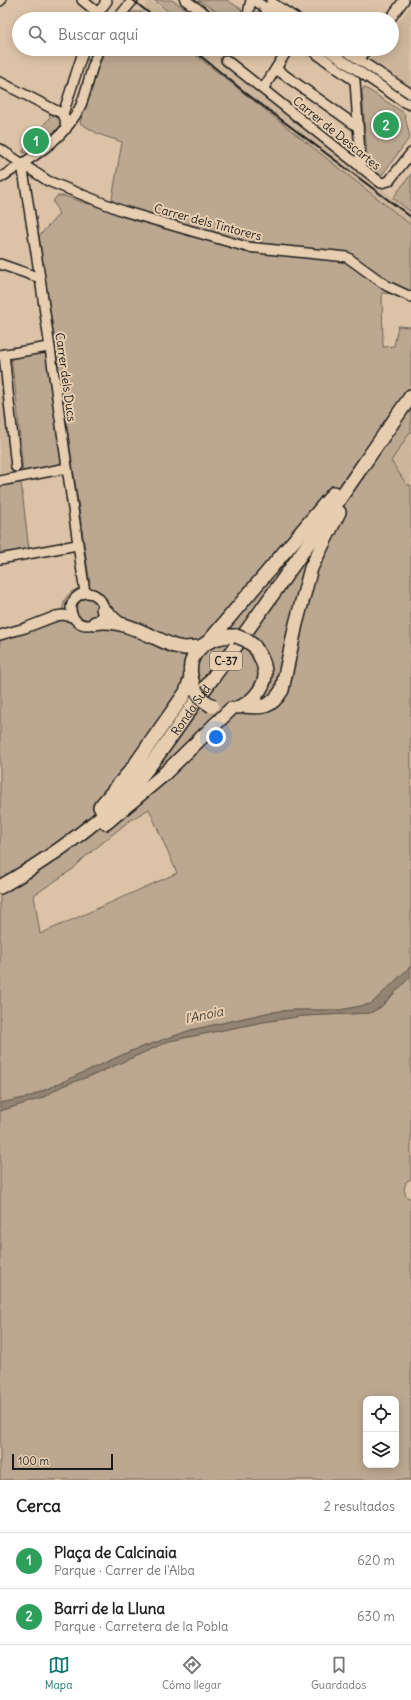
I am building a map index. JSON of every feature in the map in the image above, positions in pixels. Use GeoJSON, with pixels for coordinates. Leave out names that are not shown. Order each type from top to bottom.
{"type":"FeatureCollection","features":[{"type":"Feature","properties":{"kind":"highway","name":"Ronda Sud"},"geometry":{"type":"LineString","coordinates":[[0,887],[40,864],[80,834],[112,807],[140,777],[223,665],[411,396]]}},
{"type":"Feature","properties":{"kind":"highway"},"geometry":{"type":"LineString","coordinates":[[212,639],[351,473],[370,456]]}},
{"type":"Feature","properties":{"kind":"highway"},"geometry":{"type":"LineString","coordinates":[[174,646],[182,652],[191,670],[196,691],[203,700],[212,706],[260,708],[269,705],[277,698],[282,690],[296,624],[312,568],[334,520],[363,474],[370,456]]}},
{"type":"Feature","properties":{"kind":"highway"},"geometry":{"type":"LineString","coordinates":[[103,609],[118,623]]}},
{"type":"Feature","properties":{"kind":"highway"},"geometry":{"type":"LineString","coordinates":[[0,887],[31,876],[83,840],[121,811],[237,708],[255,697],[262,686],[265,676],[262,658],[254,646],[246,640],[236,636],[221,636],[212,639],[200,647],[184,648],[174,646],[118,623],[104,621],[95,623]]}},
{"type":"Feature","properties":{"kind":"highway"},"geometry":{"type":"LineString","coordinates":[[0,887],[76,830],[106,801],[132,769],[186,692],[191,670],[200,647]]}},
{"type":"Feature","properties":{"kind":"street"},"geometry":{"type":"LineString","coordinates":[[82,0],[93,12]]}},
{"type":"Feature","properties":{"kind":"street"},"geometry":{"type":"LineString","coordinates":[[100,12],[107,1],[105,0]]}},
{"type":"Feature","properties":{"kind":"street"},"geometry":{"type":"LineString","coordinates":[[123,12],[133,0]]}},
{"type":"Feature","properties":{"kind":"street"},"geometry":{"type":"LineString","coordinates":[[185,0],[203,12]]}},
{"type":"Feature","properties":{"kind":"street"},"geometry":{"type":"LineString","coordinates":[[395,12],[404,0]]}},
{"type":"Feature","properties":{"kind":"street"},"geometry":{"type":"LineString","coordinates":[[252,3],[266,12]]}},
{"type":"Feature","properties":{"kind":"street"},"geometry":{"type":"LineString","coordinates":[[66,129],[63,114],[82,56]]}},
{"type":"Feature","properties":{"kind":"street"},"geometry":{"type":"LineString","coordinates":[[0,178],[48,147],[66,129],[78,110],[96,56]]}},
{"type":"Feature","properties":{"kind":"street"},"geometry":{"type":"LineString","coordinates":[[263,89],[284,56]]}},
{"type":"Feature","properties":{"kind":"street"},"geometry":{"type":"LineString","coordinates":[[320,56],[355,80],[361,168]]}},
{"type":"Feature","properties":{"kind":"street"},"geometry":{"type":"LineString","coordinates":[[336,56],[407,104],[411,114]]}},
{"type":"Feature","properties":{"kind":"street"},"geometry":{"type":"LineString","coordinates":[[353,56],[411,94]]}},
{"type":"Feature","properties":{"kind":"street"},"geometry":{"type":"LineString","coordinates":[[359,60],[362,56]]}},
{"type":"Feature","properties":{"kind":"street","name":"Carrer de Descartes"},"geometry":{"type":"LineString","coordinates":[[226,60],[380,183],[389,181],[411,153]]}},
{"type":"Feature","properties":{"kind":"street"},"geometry":{"type":"LineString","coordinates":[[276,69],[358,126]]}},
{"type":"Feature","properties":{"kind":"street"},"geometry":{"type":"LineString","coordinates":[[0,82],[63,114],[72,113],[78,110]]}},
{"type":"Feature","properties":{"kind":"street","name":"Carrer dels Tintorers"},"geometry":{"type":"LineString","coordinates":[[0,149],[48,181],[123,211],[247,247],[347,257],[387,286],[411,296]]}},
{"type":"Feature","properties":{"kind":"street","name":"Carrer dels Ducs"},"geometry":{"type":"LineString","coordinates":[[22,164],[50,347],[84,593]]}},
{"type":"Feature","properties":{"kind":"street"},"geometry":{"type":"LineString","coordinates":[[0,264],[40,278]]}},
{"type":"Feature","properties":{"kind":"street"},"geometry":{"type":"LineString","coordinates":[[16,467],[2,355],[50,347]]}},
{"type":"Feature","properties":{"kind":"street"},"geometry":{"type":"LineString","coordinates":[[0,481],[66,468]]}},
{"type":"Feature","properties":{"kind":"street"},"geometry":{"type":"LineString","coordinates":[[0,559],[77,545]]}},
{"type":"Feature","properties":{"kind":"street"},"geometry":{"type":"LineString","coordinates":[[90,593],[99,599],[103,609],[101,617],[95,623],[85,626],[76,621],[73,617],[71,607],[72,602],[80,595],[90,593]]}},
{"type":"Feature","properties":{"kind":"street"},"geometry":{"type":"LineString","coordinates":[[0,635],[25,628],[56,616],[63,615],[73,617]]}},
{"type":"Feature","properties":{"kind":"shaded area"},"geometry":{"type":"Polygon","coordinates":[[[149,0],[151,0],[166,12],[141,12],[149,0]]]}},
{"type":"Feature","properties":{"kind":"shaded area"},"geometry":{"type":"Polygon","coordinates":[[[154,0],[172,0],[191,12],[169,12],[154,0]]]}},
{"type":"Feature","properties":{"kind":"shaded area"},"geometry":{"type":"Polygon","coordinates":[[[198,0],[227,0],[241,9],[242,12],[218,12],[198,0]]]}},
{"type":"Feature","properties":{"kind":"shaded area"},"geometry":{"type":"Polygon","coordinates":[[[411,6],[411,88],[370,59],[372,56],[399,56],[399,22],[411,6]]]}},
{"type":"Feature","properties":{"kind":"shaded area"},"geometry":{"type":"Polygon","coordinates":[[[103,56],[197,56],[411,225],[411,303],[395,294],[382,293],[383,347],[394,346],[398,326],[411,327],[411,431],[391,461],[407,485],[411,485],[411,966],[371,1004],[340,1010],[294,1010],[271,1012],[191,1030],[131,1051],[29,1097],[0,1103],[0,640],[62,620],[63,605],[68,595],[76,589],[90,584],[39,236],[59,214],[53,201],[57,196],[64,196],[85,203],[108,207],[112,199],[122,142],[98,134],[80,123],[95,74],[103,56]],[[149,809],[129,821],[85,857],[73,869],[34,895],[40,934],[177,873],[149,809]]]}},
{"type":"Feature","properties":{"kind":"shaded area"},"geometry":{"type":"Polygon","coordinates":[[[197,56],[220,56],[411,212],[411,225],[197,56]]]}},
{"type":"Feature","properties":{"kind":"shaded area"},"geometry":{"type":"Polygon","coordinates":[[[364,87],[404,113],[410,137],[382,175],[378,175],[368,168],[362,91],[364,87]]]}},
{"type":"Feature","properties":{"kind":"shaded area"},"geometry":{"type":"Polygon","coordinates":[[[49,113],[60,119],[60,127],[25,153],[22,152],[50,117],[49,113]]]}},
{"type":"Feature","properties":{"kind":"shaded area"},"geometry":{"type":"Polygon","coordinates":[[[411,174],[411,212],[393,198],[411,174]]]}},
{"type":"Feature","properties":{"kind":"shaded area"},"geometry":{"type":"Polygon","coordinates":[[[45,352],[48,355],[63,463],[58,467],[23,474],[17,403],[11,357],[45,352]]]}},
{"type":"Feature","properties":{"kind":"shaded area"},"geometry":{"type":"Polygon","coordinates":[[[10,363],[21,466],[13,468],[13,475],[0,477],[0,365],[10,363]]]}},
{"type":"Feature","properties":{"kind":"shaded area"},"geometry":{"type":"Polygon","coordinates":[[[411,431],[411,485],[407,485],[391,461],[411,431]]]}},
{"type":"Feature","properties":{"kind":"shaded area"},"geometry":{"type":"Polygon","coordinates":[[[21,482],[29,550],[0,555],[0,486],[21,482]]]}},
{"type":"Feature","properties":{"kind":"shaded area"},"geometry":{"type":"Polygon","coordinates":[[[411,966],[411,976],[381,1007],[370,1013],[303,1016],[263,1022],[169,1041],[96,1074],[62,1086],[42,1098],[0,1111],[0,1103],[29,1097],[131,1051],[191,1030],[271,1012],[294,1010],[340,1010],[371,1004],[411,966]]]}},
{"type":"Feature","properties":{"kind":"shaded area"},"geometry":{"type":"Polygon","coordinates":[[[411,976],[411,1179],[406,1182],[404,1189],[406,1196],[411,1199],[411,1480],[0,1480],[0,1111],[42,1098],[62,1086],[96,1074],[169,1041],[263,1022],[303,1016],[370,1013],[381,1007],[411,976]]]}},
{"type":"Feature","properties":{"kind":"railway"},"geometry":{"type":"LineString","coordinates":[[133,0],[148,12]]}},
{"type":"Feature","properties":{"kind":"railway"},"geometry":{"type":"LineString","coordinates":[[201,56],[247,94],[411,217]]}},
{"type":"Feature","properties":{"kind":"place","name":"Barri de la Lluna"},"geometry":{"type":"Point","coordinates":[386,125]}},
{"type":"Feature","properties":{"kind":"place","name":"Plaça de Calcinaia"},"geometry":{"type":"Point","coordinates":[36,141]}},
{"type":"Feature","properties":{"kind":"water label","name":"l'Anoia"},"geometry":{"type":"Point","coordinates":[204,1015]}}]}
